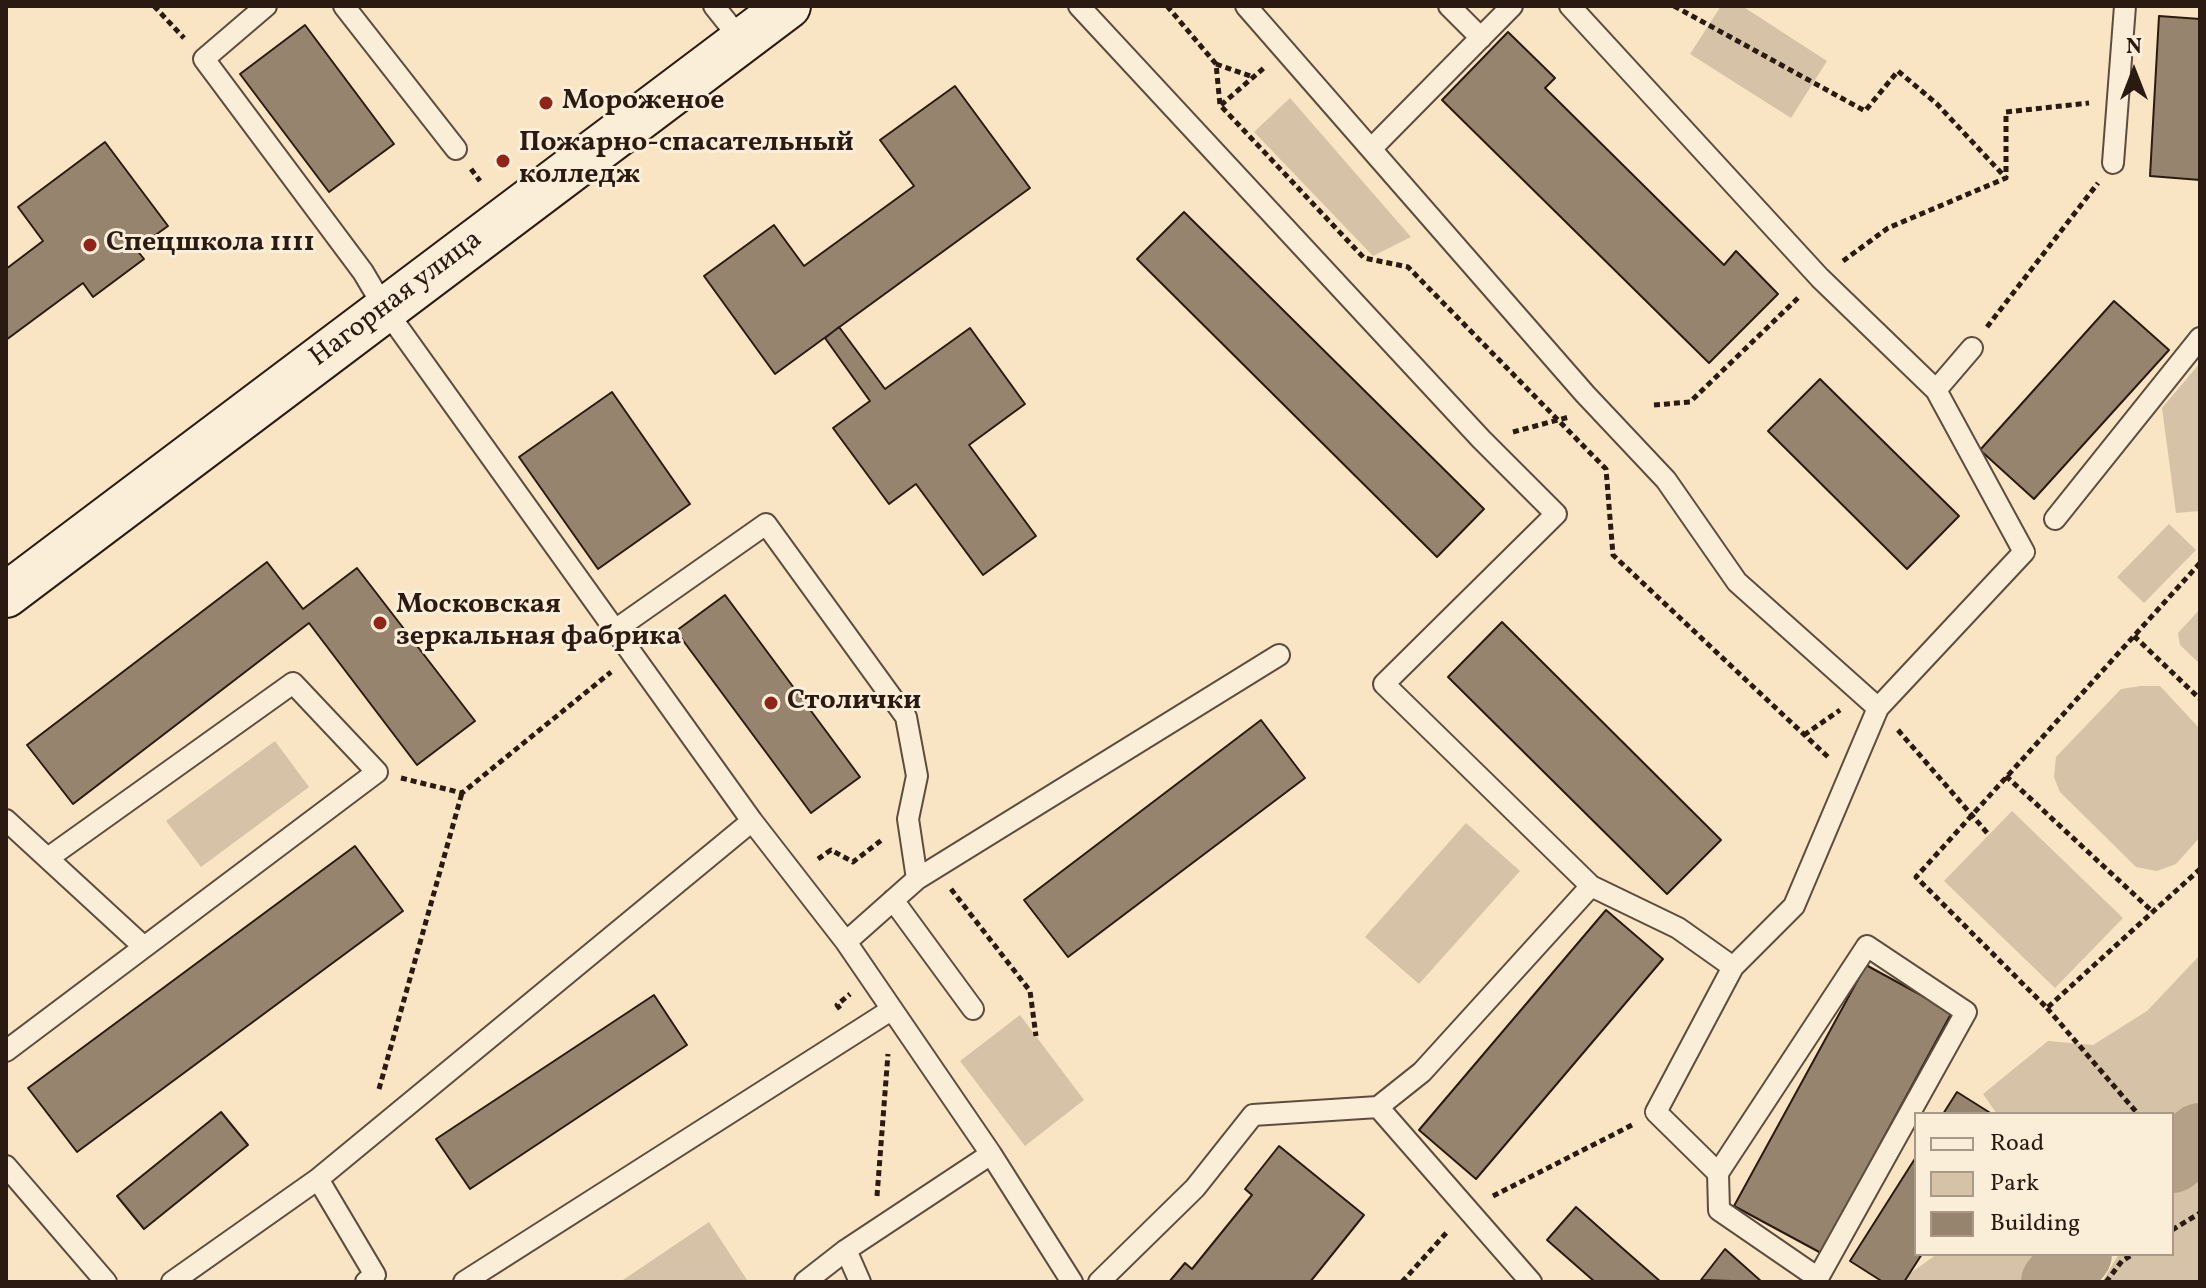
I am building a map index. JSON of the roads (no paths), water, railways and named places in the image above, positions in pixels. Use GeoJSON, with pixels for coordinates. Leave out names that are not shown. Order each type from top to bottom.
{"type":"FeatureCollection","features":[{"type":"Feature","properties":{"kind":"street","name":"Нагорная улица"},"geometry":{"type":"LineString","coordinates":[[6,595],[788,6]]}},
{"type":"Feature","properties":{"kind":"lane"},"geometry":{"type":"LineString","coordinates":[[266,6],[204,59],[363,272],[385,309],[752,821],[846,942],[991,1154],[1072,1282]]}},
{"type":"Feature","properties":{"kind":"lane"},"geometry":{"type":"LineString","coordinates":[[344,6],[456,149]]}},
{"type":"Feature","properties":{"kind":"lane"},"geometry":{"type":"LineString","coordinates":[[714,6],[742,41]]}},
{"type":"Feature","properties":{"kind":"lane"},"geometry":{"type":"LineString","coordinates":[[1079,6],[1481,439],[1556,514],[1384,684],[1591,886],[1678,928],[1733,967]]}},
{"type":"Feature","properties":{"kind":"lane"},"geometry":{"type":"LineString","coordinates":[[1246,6],[1593,402],[1666,480],[1737,582],[1871,701]]}},
{"type":"Feature","properties":{"kind":"lane"},"geometry":{"type":"LineString","coordinates":[[1449,6],[1481,38]]}},
{"type":"Feature","properties":{"kind":"lane"},"geometry":{"type":"LineString","coordinates":[[1372,148],[1512,6]]}},
{"type":"Feature","properties":{"kind":"lane"},"geometry":{"type":"LineString","coordinates":[[1570,6],[1820,278],[1936,390],[2024,552],[1871,701],[1849,777],[1794,906],[1733,967],[1656,1112],[1718,1173],[1719,1210],[1818,1278],[1966,1012],[1867,946],[1718,1173]]}},
{"type":"Feature","properties":{"kind":"lane"},"geometry":{"type":"LineString","coordinates":[[2113,163],[2125,6]]}},
{"type":"Feature","properties":{"kind":"lane"},"geometry":{"type":"LineString","coordinates":[[2055,519],[2200,338]]}},
{"type":"Feature","properties":{"kind":"lane"},"geometry":{"type":"LineString","coordinates":[[1936,390],[1972,348]]}},
{"type":"Feature","properties":{"kind":"lane"},"geometry":{"type":"LineString","coordinates":[[615,630],[766,524],[906,717],[917,776],[908,819],[917,879]]}},
{"type":"Feature","properties":{"kind":"lane"},"geometry":{"type":"LineString","coordinates":[[846,942],[917,879],[1279,655]]}},
{"type":"Feature","properties":{"kind":"lane"},"geometry":{"type":"LineString","coordinates":[[6,1051],[377,772],[293,683],[48,858]]}},
{"type":"Feature","properties":{"kind":"lane"},"geometry":{"type":"LineString","coordinates":[[6,820],[144,947]]}},
{"type":"Feature","properties":{"kind":"lane"},"geometry":{"type":"LineString","coordinates":[[172,1282],[318,1179],[752,821]]}},
{"type":"Feature","properties":{"kind":"lane"},"geometry":{"type":"LineString","coordinates":[[1099,1282],[1195,1188],[1253,1115],[1378,1107],[1422,1072],[1591,886]]}},
{"type":"Feature","properties":{"kind":"lane"},"geometry":{"type":"LineString","coordinates":[[893,900],[973,1009]]}},
{"type":"Feature","properties":{"kind":"lane"},"geometry":{"type":"LineString","coordinates":[[464,1282],[891,1010]]}},
{"type":"Feature","properties":{"kind":"lane"},"geometry":{"type":"LineString","coordinates":[[1378,1107],[1531,1282]]}},
{"type":"Feature","properties":{"kind":"lane"},"geometry":{"type":"LineString","coordinates":[[805,1282],[846,1250],[991,1154]]}},
{"type":"Feature","properties":{"kind":"lane"},"geometry":{"type":"LineString","coordinates":[[6,1166],[106,1282]]}},
{"type":"Feature","properties":{"kind":"lane"},"geometry":{"type":"LineString","coordinates":[[318,1179],[374,1280]]}},
{"type":"Feature","properties":{"kind":"lane"},"geometry":{"type":"LineString","coordinates":[[846,1250],[860,1282]]}},
{"type":"Feature","properties":{"kind":"waterway"},"geometry":{"type":"LineString","coordinates":[[2174,1157],[2200,1137]]}},
{"type":"Feature","properties":{"kind":"waterway"},"geometry":{"type":"LineString","coordinates":[[2055,1282],[2076,1256]]}},
{"type":"Feature","properties":{"kind":"place","name":"Мороженое"},"geometry":{"type":"Point","coordinates":[546,103]}},
{"type":"Feature","properties":{"kind":"place","name":"Пожарно-спасательный колледж"},"geometry":{"type":"Point","coordinates":[503,161]}},
{"type":"Feature","properties":{"kind":"place","name":"Спецшкола 1111"},"geometry":{"type":"Point","coordinates":[90,245]}},
{"type":"Feature","properties":{"kind":"place","name":"Московская зеркальная фабрика"},"geometry":{"type":"Point","coordinates":[380,623]}},
{"type":"Feature","properties":{"kind":"place","name":"Столички"},"geometry":{"type":"Point","coordinates":[771,703]}}]}
